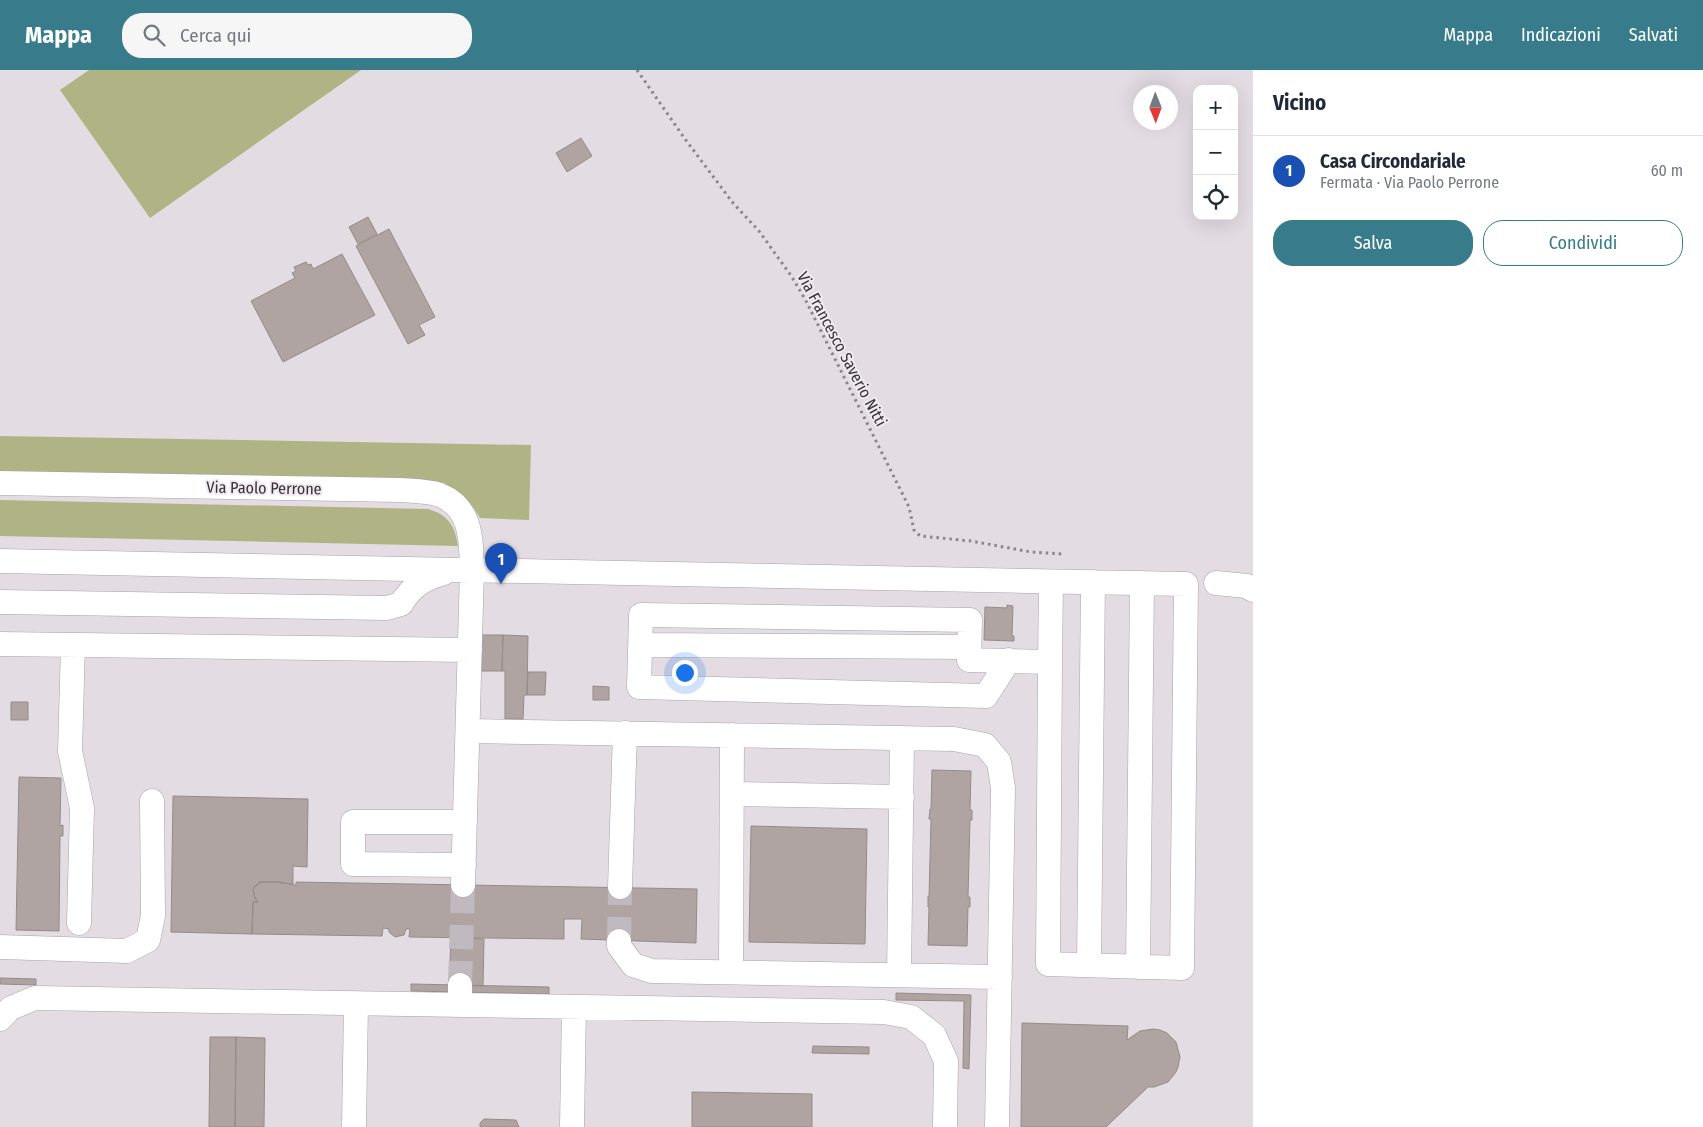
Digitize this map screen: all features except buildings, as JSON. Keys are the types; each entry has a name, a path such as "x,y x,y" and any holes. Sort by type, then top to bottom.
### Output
{"street":[{"name":"Via Paolo Perrone","path":"0,483 400,490 439,495 454,504 466,518 471,541 464,570 470,650 464,875 353,864 353,822 465,822"},
{"path":"0,562 1186,584 1182,968 1048,964 1051,582"},
{"path":"0,602 387,608 401,604 413,588 423,581 436,575 464,570"},
{"path":"1088,966 1093,582"},
{"path":"1138,967 1142,583"},
{"path":"1216,583 1247,586 1253,590"},
{"path":"1009,660 986,696 639,687 641,615 970,620 969,660 1009,660 1050,662"},
{"path":"0,644 470,650"},
{"path":"73,645 70,751 82,808 79,923"},
{"path":"468,731 954,739 985,745 999,762 1003,788 997,1127"},
{"path":"620,888 625,733"},
{"path":"731,972 732,735"},
{"path":"900,975 902,738"},
{"path":"732,794 902,798"},
{"path":"0,947 127,951 148,940 152,916 152,801"},
{"path":"619,941 619,946 633,964 652,970 1000,977"},
{"path":"0,1019 11,1008 35,998 356,1004 460,995 574,1007 884,1012 911,1016 934,1036 946,1061 945,1127"},
{"path":"354,1127 356,1004"},
{"path":"572,1127 574,1007"}],"path":[{"name":"Via Francesco Saverio Nitti","path":"637,70 733,203 759,231 778,256 806,300 909,507 914,530 920,536 928,538 971,541 1009,549 1062,554"}],"green space":[{"path":"89,70 361,70 150,218 60,90"},
{"path":"0,436 531,445 529,520 480,518 462,494 434,482 0,473"},
{"path":"0,500 428,509 441,514 449,522 455,532 458,546 0,536"}],"tunnel":[{"path":"460,985 463,885"},
{"path":"619,941 620,887"}],"place":[{"name":"Casa Circondariale","path":"501,584"}]}
